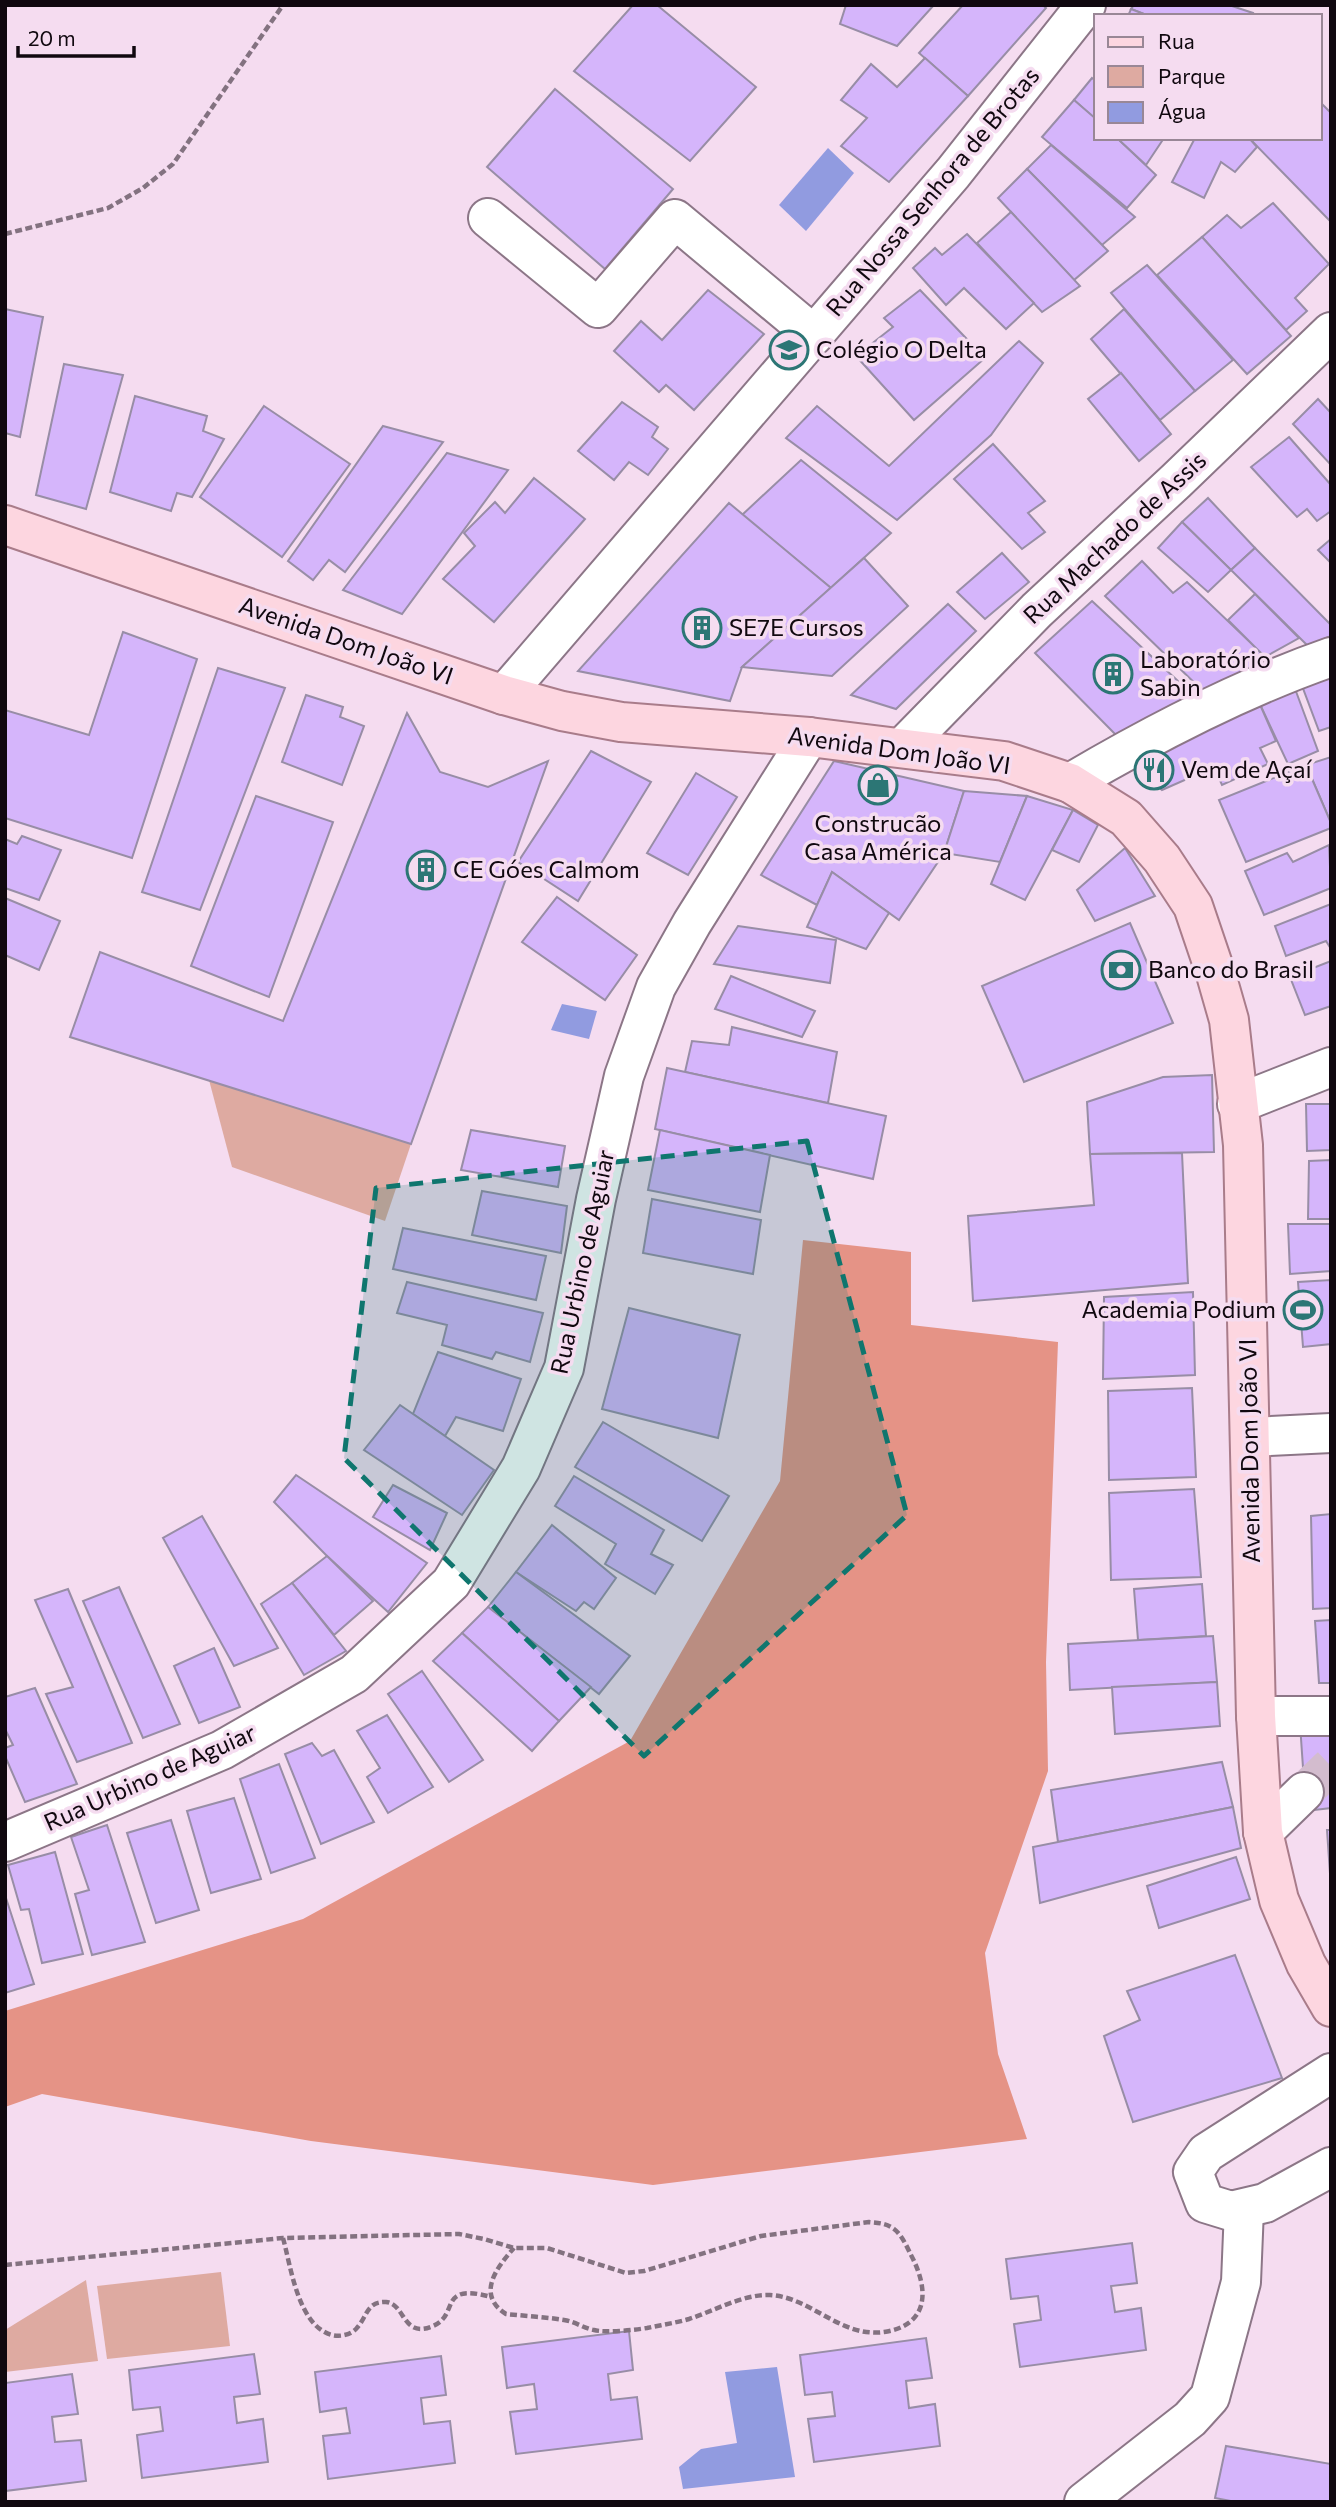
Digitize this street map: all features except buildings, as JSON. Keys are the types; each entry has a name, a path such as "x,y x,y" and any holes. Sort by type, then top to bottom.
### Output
{"main road":[{"name":"Avenida Dom João VI","path":"5,525 504,695 562,711 621,722 809,737 1003,761 1070,783 1126,818 1162,859 1193,906 1216,971 1229,1020 1243,1145 1255,1716 1263,1832 1279,1900 1306,1964 1331,2007"}],"street":[{"name":"Rua Nossa Senhora de Brotas","path":"504,695 953,173 1086,5"},
{"path":"488,218 598,307 675,219 814,335"},
{"name":"Rua Machado de Assis","path":"903,747 1037,610 1331,332"},
{"path":"1070,783 1132,747 1222,702 1331,657"},
{"name":"Rua Urbino de Aguiar","path":"5,1842 222,1750 330,1688 354,1674 451,1583 521,1468 564,1368 596,1199 621,1088 656,987 692,923 809,737"},
{"path":"1237,1104 1331,1067"},
{"path":"1250,1437 1331,1433"},
{"path":"1255,1716 1331,1716"},
{"path":"1263,1832 1304,1792"},
{"path":"1331,2073 1206,2153 1194,2172 1205,2203 1231,2211 1265,2203 1331,2167"},
{"path":"1084,2502 1190,2419 1210,2397 1241,2282 1244,2209"}],"path":[{"path":"7,234 108,208 143,188 173,164 283,5"},
{"path":"5,2265 283,2238 459,2234 484,2238 514,2248 547,2248 626,2273 645,2271 761,2236 869,2222 883,2223 895,2229 920,2272 924,2289 919,2312 905,2326 885,2332 861,2332 839,2325 786,2297 767,2295 685,2320 643,2329 594,2330 580,2323 506,2314 496,2308 491,2297 491,2283 497,2270 514,2248"},
{"path":"283,2238 305,2313 315,2325 328,2334 340,2336 353,2332 361,2324 367,2308 377,2303 388,2302 397,2307 409,2325 418,2329 432,2327 442,2321 450,2301 461,2294 474,2292 491,2297"}],"highlighted area":[{"path":"807,1141 907,1515 644,1756 344,1458 376,1188"}],"green space":[{"path":"209,1080 411,1144 385,1221 232,1167"},
{"path":"221,2272 230,2346 107,2359 97,2286"},
{"path":"86,2280 98,2361 5,2372 5,2330"}],"shaded area":[{"path":"803,1240 911,1252 911,1325 1058,1342 1046,1662 1048,1771 985,1953 998,2054 1027,2139 653,2185 311,2141 42,2094 5,2107 5,2011 303,1919 630,1741 780,1481"}],"water":[{"path":"828,148 854,173 806,231 779,205"},
{"path":"562,1004 597,1011 589,1039 551,1030"},
{"path":"777,2367 795,2477 683,2489 679,2467 701,2449 737,2443 725,2372"}],"tunnel":[{"path":"1304,1792 1331,1766"}],"place":[{"name":"Colégio O Delta","path":"789,350"},
{"name":"SE7E Cursos","path":"702,628"},
{"name":"Laboratório Sabin","path":"1113,674"},
{"name":"Vem de Açaí","path":"1154,770"},
{"name":"Construcão Casa América","path":"878,785"},
{"name":"CE Góes Calmom","path":"426,870"},
{"name":"Banco do Brasil","path":"1121,970"},
{"name":"Academia Podium","path":"1303,1310"}]}
